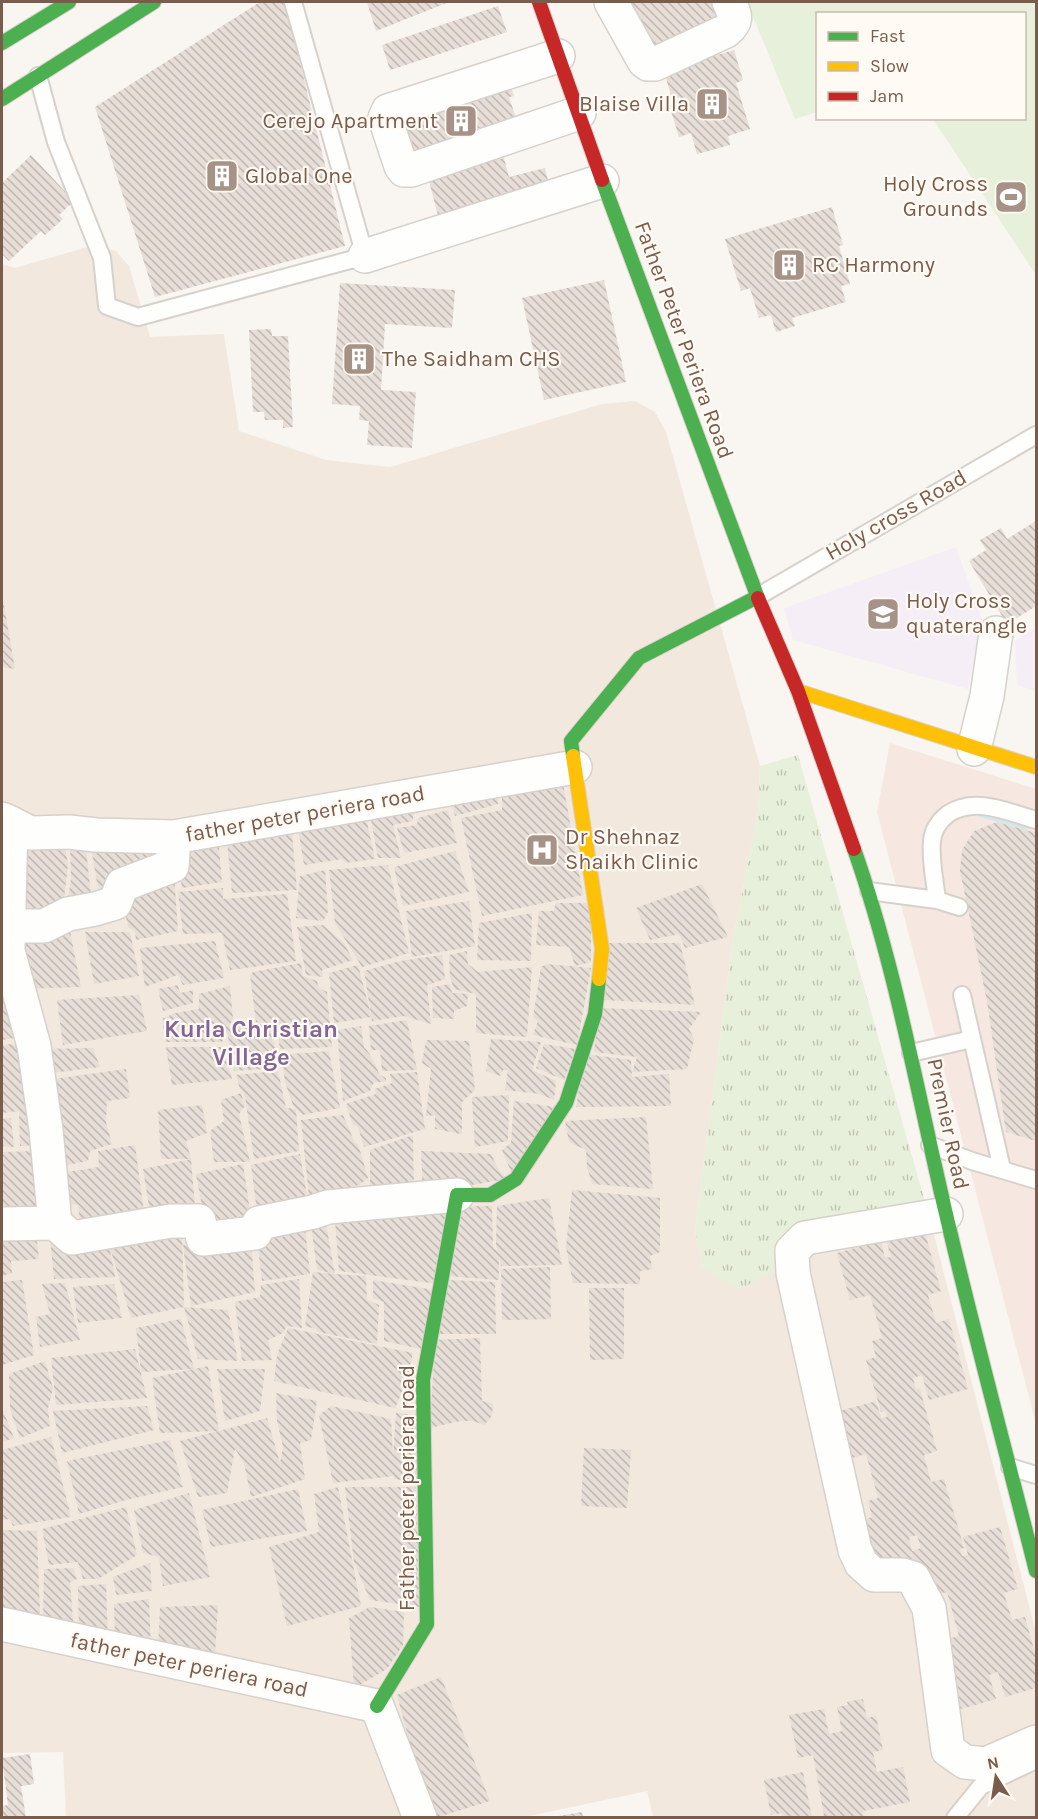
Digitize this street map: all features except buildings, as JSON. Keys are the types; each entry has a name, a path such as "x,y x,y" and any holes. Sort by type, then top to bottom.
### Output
{"street":[{"path":"2,43 69,2"},
{"path":"2,99 154,2"},
{"path":"611,2 644,61 648,64 655,64 726,31 733,25 735,15 729,2"},
{"name":"Father Peter Periera Road","path":"543,3 558,56 602,181 757,597 798,691"},
{"path":"558,56 388,111 385,118 400,166 405,170 411,170 579,113"},
{"path":"365,256 602,181"},
{"path":"2,1224 55,1223 72,1238 171,1221 199,1221 203,1239 255,1233 260,1223 328,1207 457,1195 490,1195 516,1179 566,1103 595,1014 602,948 571,741 639,658 757,597"},
{"path":"974,749 987,696 996,633"},
{"path":"798,691 1036,768"},
{"name":"Premier Road","path":"798,691 869,891 911,1053 946,1214 1036,1571"},
{"name":"father peter periera road","path":"6,943 68,914 116,903 123,885 172,866 174,837 575,767"},
{"path":"55,1223 46,1130 34,1046 6,943 6,821 30,833 69,832 174,837"},
{"name":"Father peter periera road","path":"377,1706 427,1624 423,1380 457,1195"},
{"path":"946,1214 805,1238 792,1251 793,1273 858,1557 868,1571 874,1575 903,1575 913,1578 929,1608 948,1750 965,1762 986,1764 1036,1742"},
{"name":"father peter periera road","path":"2,1624 377,1706"},
{"path":"377,1706 420,1818"}],"lane":[{"path":"38,76 56,142 102,258 107,306 138,317 365,256 293,2"},
{"name":"Holy cross Road","path":"757,597 1036,435"},
{"path":"937,900 932,838 938,821 954,811 975,805 991,807 1036,820"},
{"path":"869,891 937,900 958,907"},
{"path":"962,995 1002,1169"},
{"path":"911,1053 972,1038"},
{"path":"930,1145 972,1161 1036,1180"},
{"path":"1010,1467 1036,1475"},
{"path":"1017,1494 1036,1500"},
{"path":"955,1818 981,1786 1036,1760"}],"shaded area":[{"name":"Kurla Christian Village","path":"94,245 116,251 129,266 150,337 224,334 239,431 326,460 390,467 602,404 635,401 655,412 666,432 760,766 758,812 733,939 695,1230 702,1267 931,1223 1036,1633 1036,1817 653,1817 647,1791 520,1818 66,1817 63,1752 2,1753 2,264 15,268"},
{"name":"Holy Cross quaterangle","path":"956,547 982,620 968,689 793,640 784,608"},
{"path":"1036,628 1036,691 1017,685 1015,641"},
{"path":"890,743 1036,789 1036,1424 877,812"}],"green space":[{"name":"Holy Cross Grounds","path":"747,2 1036,2 1036,275 934,120 1026,120 1026,12 816,12 816,112 795,119"},
{"path":"798,755 931,1223 830,1242 738,1290 702,1267 695,1230 733,939 758,812 760,766"}],"waterway":[{"path":"982,813 1026,825"}],"traffic: fast":[{"path":"2,43 69,2"},
{"path":"2,99 154,2"},
{"path":"602,180 758,598"},
{"path":"573,756 571,741 639,658 757,597"},
{"path":"854,849 894,985 957,1259 1036,1571"},
{"path":"377,1706 427,1624 423,1380 457,1195 490,1195 516,1179 566,1103 595,1014 599,979"}],"traffic: slow":[{"path":"798,691 1036,767"},
{"path":"573,756 602,949 599,979"}],"traffic: jam":[{"path":"539,2 602,180"},
{"path":"758,598 798,691 854,849"}],"place":[{"name":"Blaise Villa","path":"712,104"},
{"name":"Cerejo Apartment","path":"461,121"},
{"name":"Global One","path":"222,176"},
{"name":"Holy Cross Grounds","path":"1011,197"},
{"name":"RC Harmony","path":"789,265"},
{"name":"The Saidham CHS","path":"359,359"},
{"name":"Holy Cross quaterangle","path":"883,614"},
{"name":"Dr Shehnaz Shaikh Clinic","path":"542,850"}],"district":[{"name":"Kurla Christian Village","path":"251,1043"}]}
